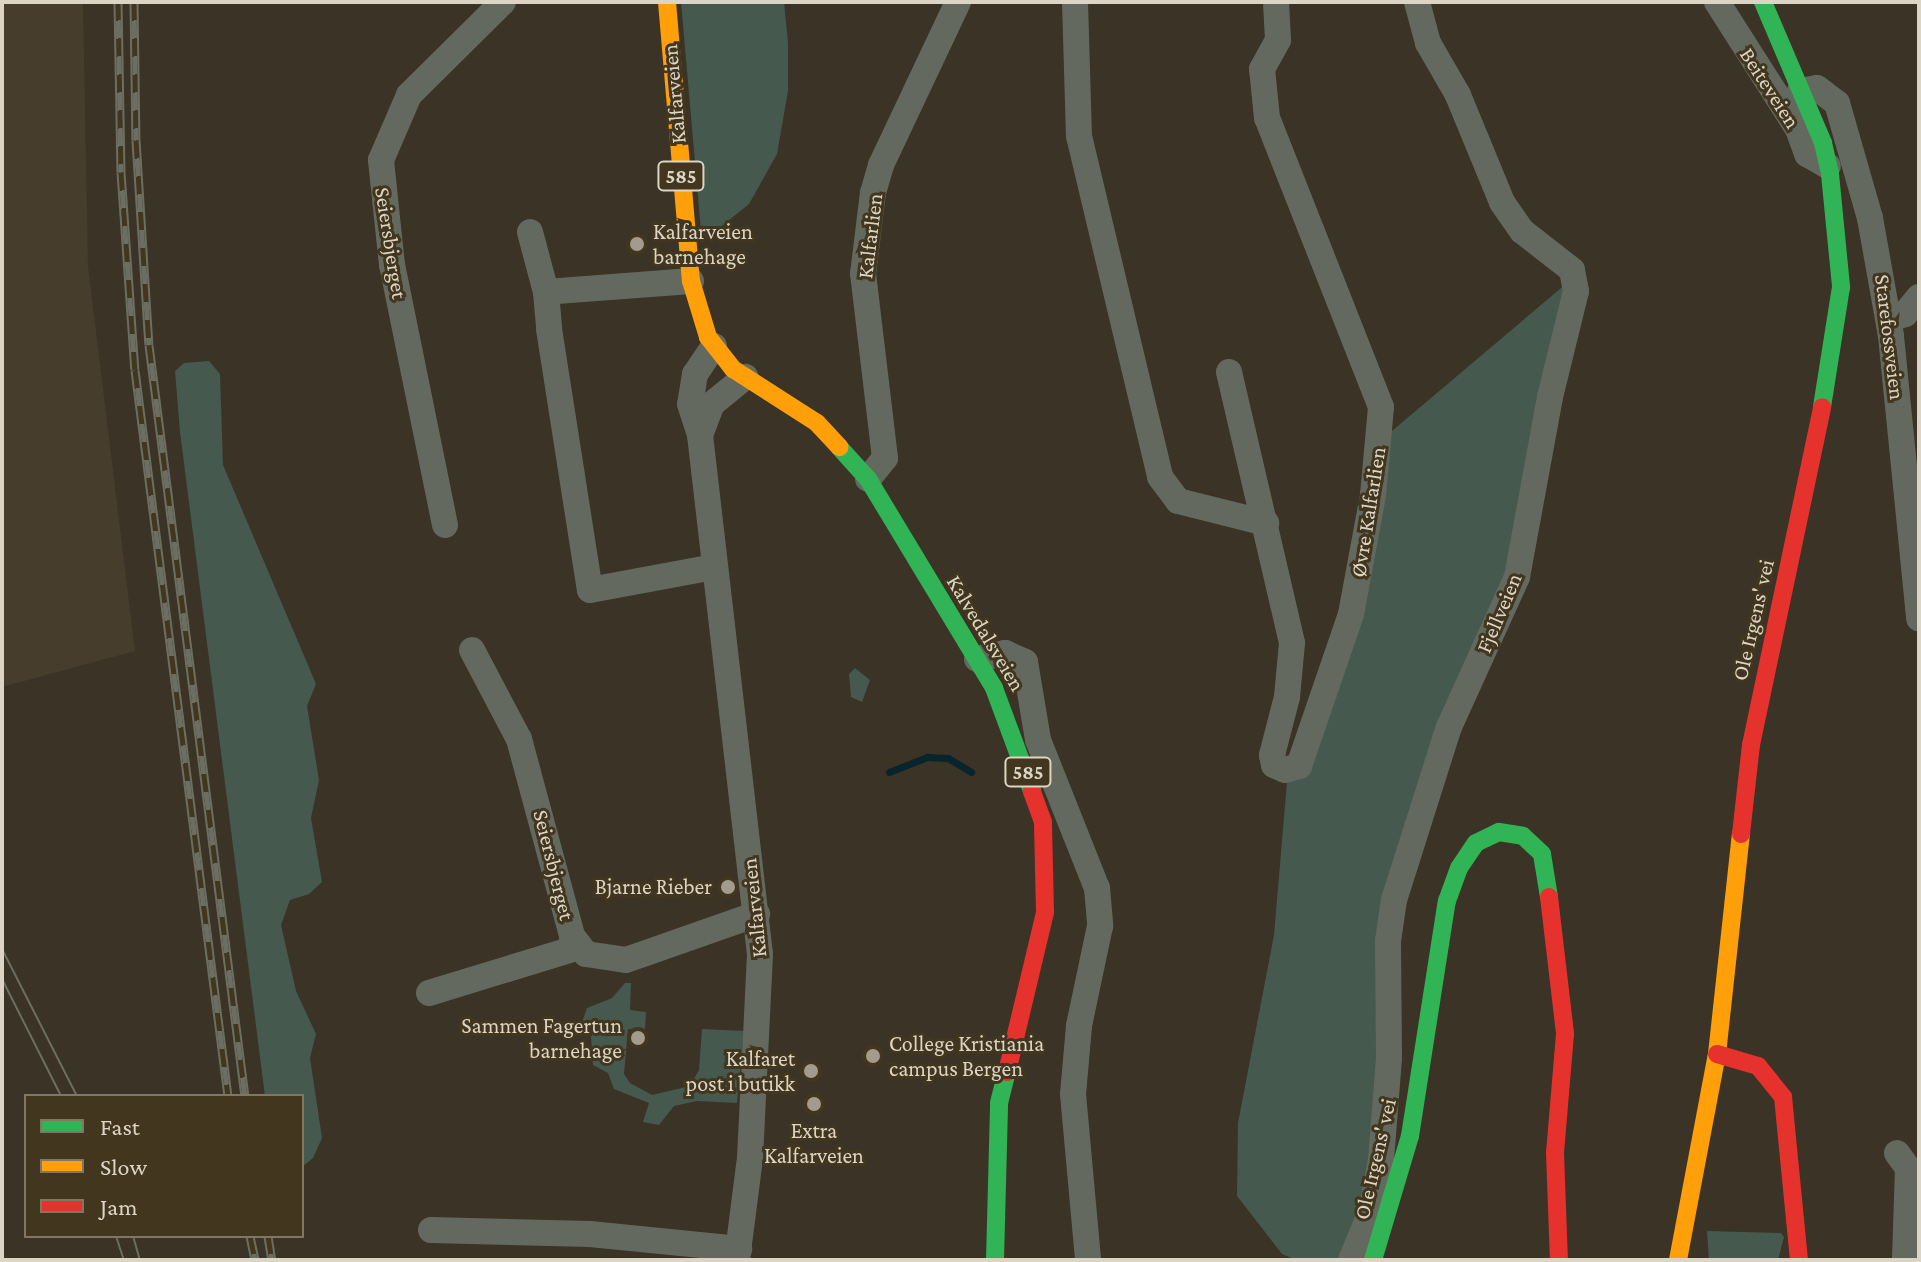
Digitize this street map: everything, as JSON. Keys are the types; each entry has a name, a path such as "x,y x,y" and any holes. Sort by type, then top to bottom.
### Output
{"street":[{"name":"Seiersbjerget","path":"445,525 392,265 381,160 409,95 503,2"},
{"name":"Kalfarveien","path":"431,1230 590,1234 738,1254 759,1035 757,914 700,435 690,393 714,346 697,314 691,281 667,2"},
{"name":"Kalfarlien","path":"868,479 885,458 863,274 873,193 881,165 958,2"},
{"path":"1075,2 1079,136 1160,477 1178,501 1266,523"},
{"name":"Øvre Kalfarlien","path":"1229,372 1292,643 1287,697 1272,755 1274,765 1285,770 1299,766 1351,614 1373,495 1381,407 1267,118 1262,69 1278,40 1276,2"},
{"name":"Fjellveien","path":"1351,1260 1371,1212 1384,1134 1388,941 1394,900 1449,727 1517,577 1550,397 1576,291 1572,270 1522,231 1502,202 1458,95 1428,43 1417,2"},
{"name":"Beiteveien","path":"1717,2 1798,129 1807,154 1828,166"},
{"name":"Ole Irgens' vei","path":"1678,1260 1717,1054 1751,745 1838,332 1837,226 1828,166 1763,2"},
{"name":"Starefossveien","path":"1800,91 1821,90 1840,110 1870,218 1889,319 1919,619"},
{"path":"530,232 546,292 565,461 590,590 714,567"},
{"path":"546,292 691,281"},
{"path":"1889,319 1905,314 1919,297"},
{"name":"Kalvedalsveien","path":"714,346 745,377 817,423 868,479 977,659 1022,754 1043,822 1045,912 999,1103 995,1260"},
{"path":"700,435 712,404 745,377"},
{"name":"Seiersbjerget","path":"472,650 519,739 579,947 600,959 626,960 757,914"},
{"path":"977,659 1005,653 1025,662 1038,740 1088,858 1099,898 1100,926 1079,1026 1073,1094 1088,1260"},
{"name":"Ole Irgens' vei","path":"1373,1260 1410,1136 1447,901 1459,868 1476,843 1499,832 1523,836 1542,854 1547,876 1565,1034 1555,1153 1559,1260"},
{"name":"Seiersbjerget","path":"429,993 579,947"},
{"path":"1717,1054 1758,1066 1783,1097 1799,1260"},
{"path":"1897,1153 1908,1168 1905,1260"}],"shaded area":[{"path":"2,2 83,2 88,266 135,651 2,687"}],"green space":[{"path":"681,2 784,2 788,43 788,91 777,154 749,204 702,242"},
{"path":"1567,283 1533,512 1405,828 1380,1168 1345,1260 1296,1260 1282,1254 1237,1196 1238,1123 1274,935 1287,782 1304,764 1386,436"},
{"path":"209,361 220,374 223,465 316,684 307,706 319,780 311,818 322,882 309,894 290,900 281,925 296,991 316,1034 310,1058 322,1138 313,1158 304,1165 304,1094 265,1094 180,432 175,371 184,363"},
{"path":"855,668 870,680 862,702 851,697 849,674"},
{"path":"625,983 631,983 630,1010 646,1012 645,1029 628,1029 624,1074 630,1083 652,1095 690,1086 699,1070 702,1029 744,1031 737,1103 697,1101 674,1106 659,1125 643,1122 649,1103 614,1089 608,1073 593,1065 591,1037 581,1025 587,1008 612,998"},
{"path":"1707,1231 1781,1233 1784,1237 1778,1260 1709,1260"}],"waterway":[{"path":"889,772 927,757 948,758 971,772"}],"tram line":[{"path":"2,949 76,1094"},
{"path":"2,979 60,1094"},
{"path":"117,1238 124,1260"},
{"path":"134,1238 140,1260"}],"railway":[{"path":"118,2 121,172 135,370 228,1094"},
{"path":"134,2 136,140 149,345 245,1094"},
{"path":"250,1238 255,1260"},
{"path":"268,1238 272,1260"}],"traffic: fast":[{"path":"1763,2 1823,143 1830,174 1841,287 1822,407"},
{"path":"839,447 868,479 994,688 1032,791"},
{"path":"1373,1260 1410,1136 1447,901 1459,868 1476,843 1499,832 1523,836 1542,854 1549,897"},
{"path":"995,1260 999,1103 1007,1072"}],"traffic: slow":[{"path":"667,2 691,281 708,337 733,369 817,423 839,447"},
{"path":"1678,1260 1717,1054 1741,834"}],"traffic: jam":[{"path":"1741,834 1751,745 1822,407"},
{"path":"1007,1072 1045,912 1043,822 1032,791"},
{"path":"1549,897 1565,1034 1555,1153 1559,1260"},
{"path":"1717,1054 1758,1066 1783,1097 1799,1260"}],"place":[{"name":"Kalfarveien barnehage","path":"637,244"},
{"name":"Bjarne Rieber","path":"728,887"},
{"name":"Sammen Fagertun barnehage","path":"638,1038"},
{"name":"College Kristiania campus Bergen","path":"873,1056"},
{"name":"Kalfaret post i butikk","path":"811,1071"},
{"name":"Extra Kalfarveien","path":"814,1104"}]}
